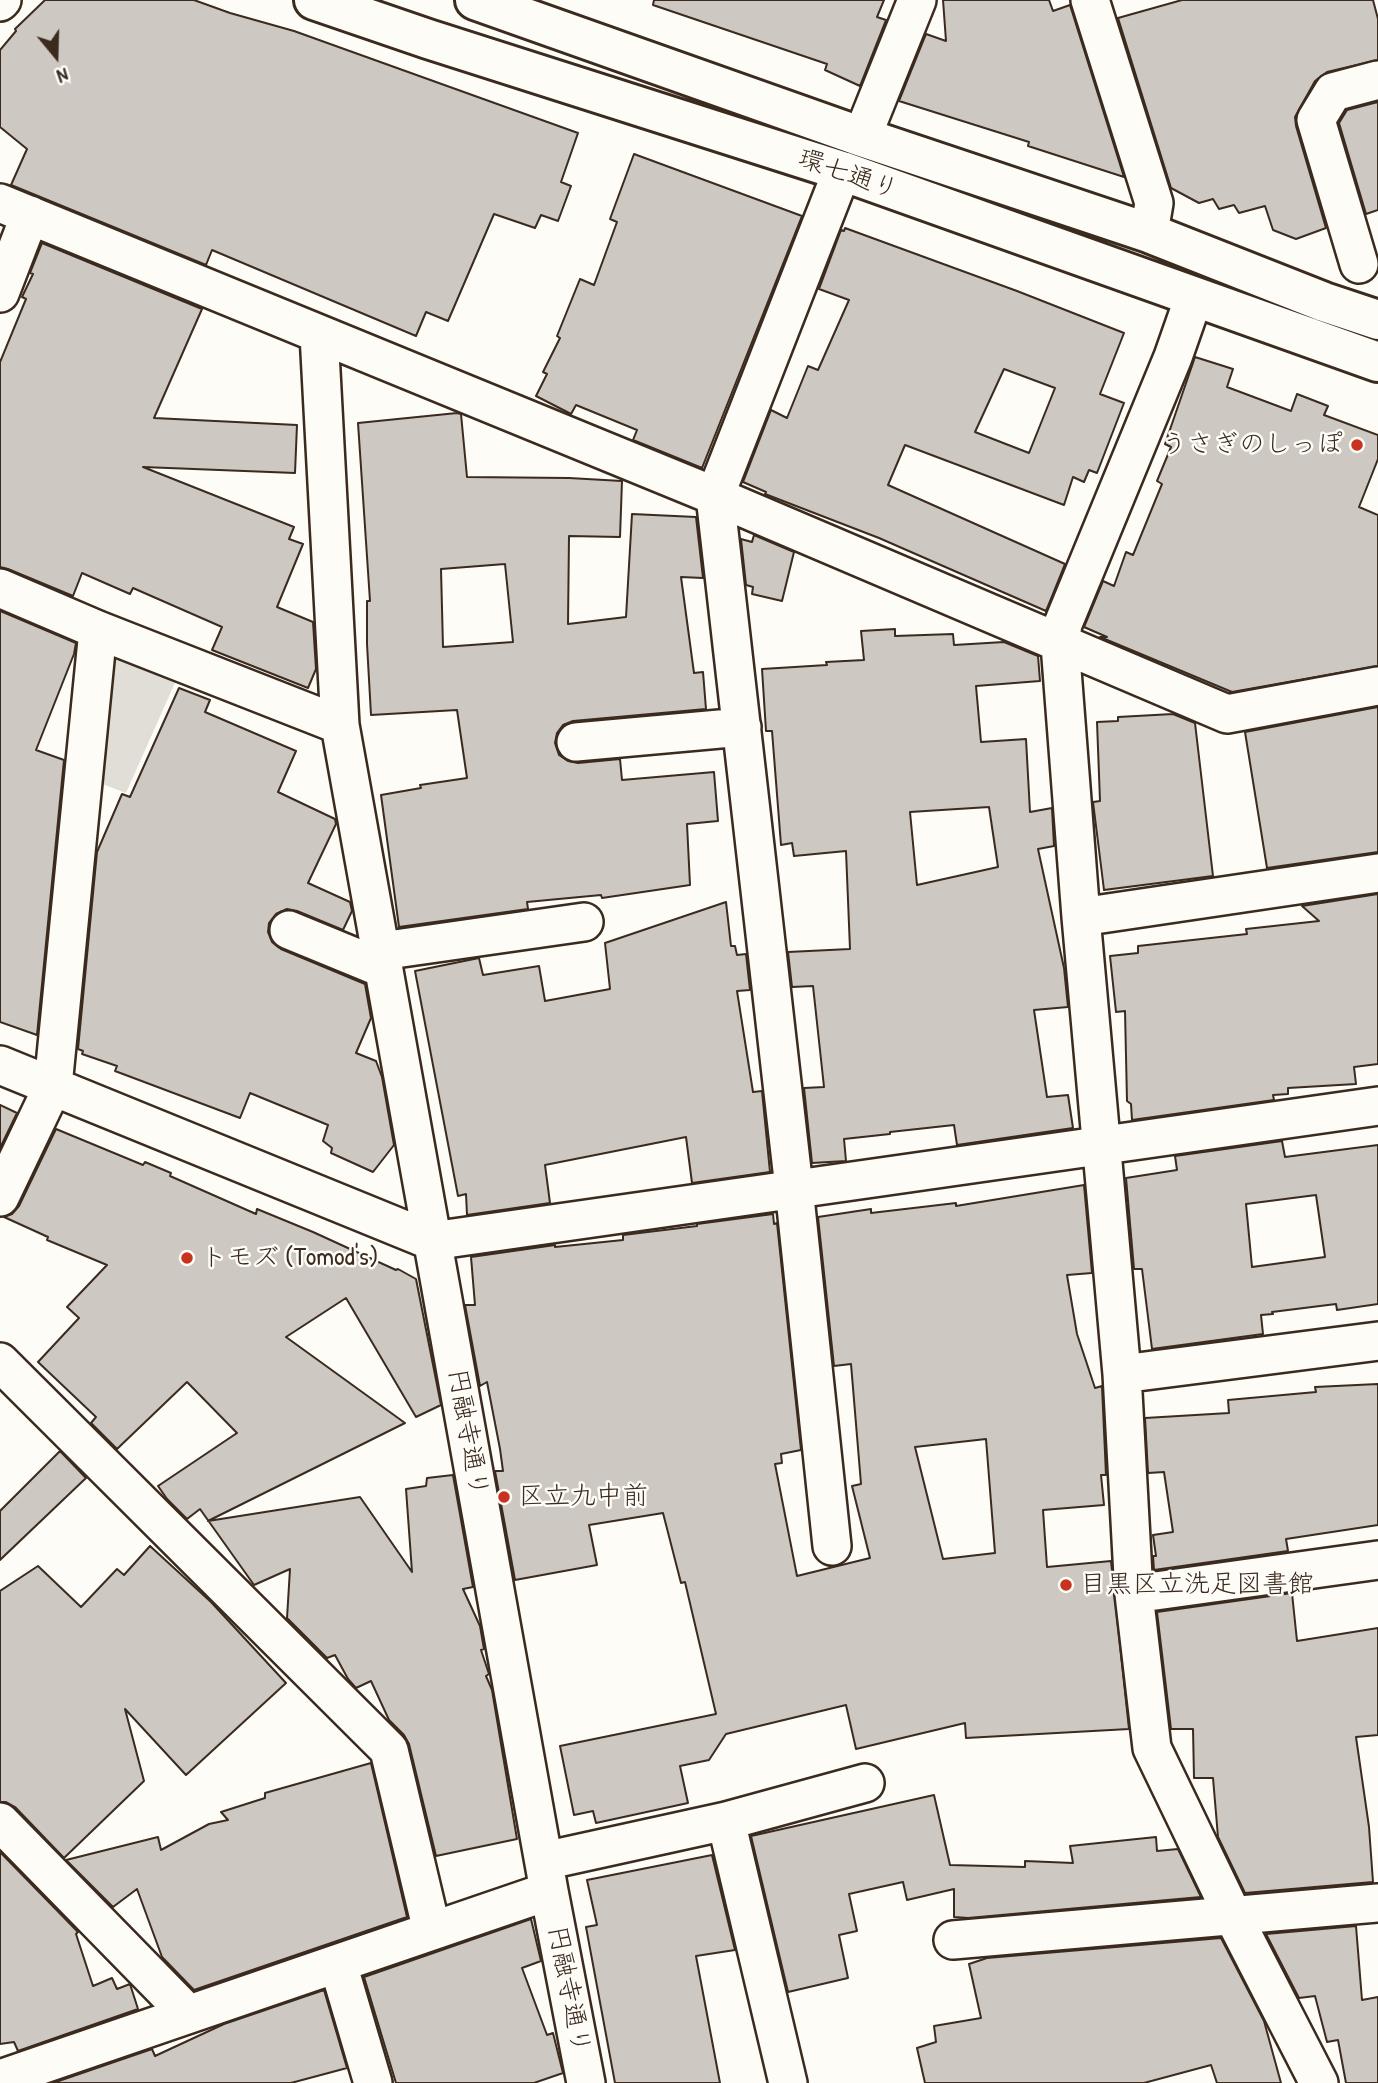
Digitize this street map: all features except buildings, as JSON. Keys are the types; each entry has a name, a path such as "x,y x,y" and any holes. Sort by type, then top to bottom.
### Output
{"main road":[{"name":"環七通り","path":"314,0 842,171 1378,362"},
{"name":"環七通り","path":"475,0 862,137 1149,233 1324,302 1378,320"}],"street":[{"path":"862,137 917,0"},
{"path":"1090,0 1154,203 1149,233"},
{"path":"1324,302 1345,275 1368,261 1316,120 1333,92 1378,80"},
{"path":"832,1546 715,496 842,171"},
{"path":"0,293 15,209 715,496 1227,714 1378,686"},
{"path":"1194,297 1173,357 1063,624 1060,644 1081,917 1122,1374 1134,1594 1152,1748 1233,1916 1319,2083"},
{"name":"円融寺通り","path":"319,334 340,725 546,1876 586,2083"},
{"path":"0,587 340,725"},
{"path":"0,1197 53,1086 98,629"},
{"path":"576,742 742,727"},
{"path":"1081,917 1378,873"},
{"path":"289,930 382,960 584,922"},
{"path":"0,1065 432,1241 1378,1106"},
{"path":"1122,1374 1378,1341"},
{"path":"0,1362 389,1750 432,1931"},
{"path":"1134,1594 1378,1560"},
{"path":"0,2079 66,2071 188,2014 432,1931 546,1876 726,1821 865,1783"},
{"path":"726,1821 788,2083"},
{"path":"0,1822 188,2014"},
{"path":"953,1940 1378,1903"},
{"path":"338,1964 373,2083"}],"shaded area":[{"path":"123,652 178,676 126,793 97,782 107,657"}],"place":[{"name":"うさぎのしっぽ","path":"1357,445"},
{"name":"トモズ (Tomod's)","path":"187,1258"},
{"name":"区立九中前","path":"504,1497"},
{"name":"目黒区立洗足図書館","path":"1066,1585"}]}
